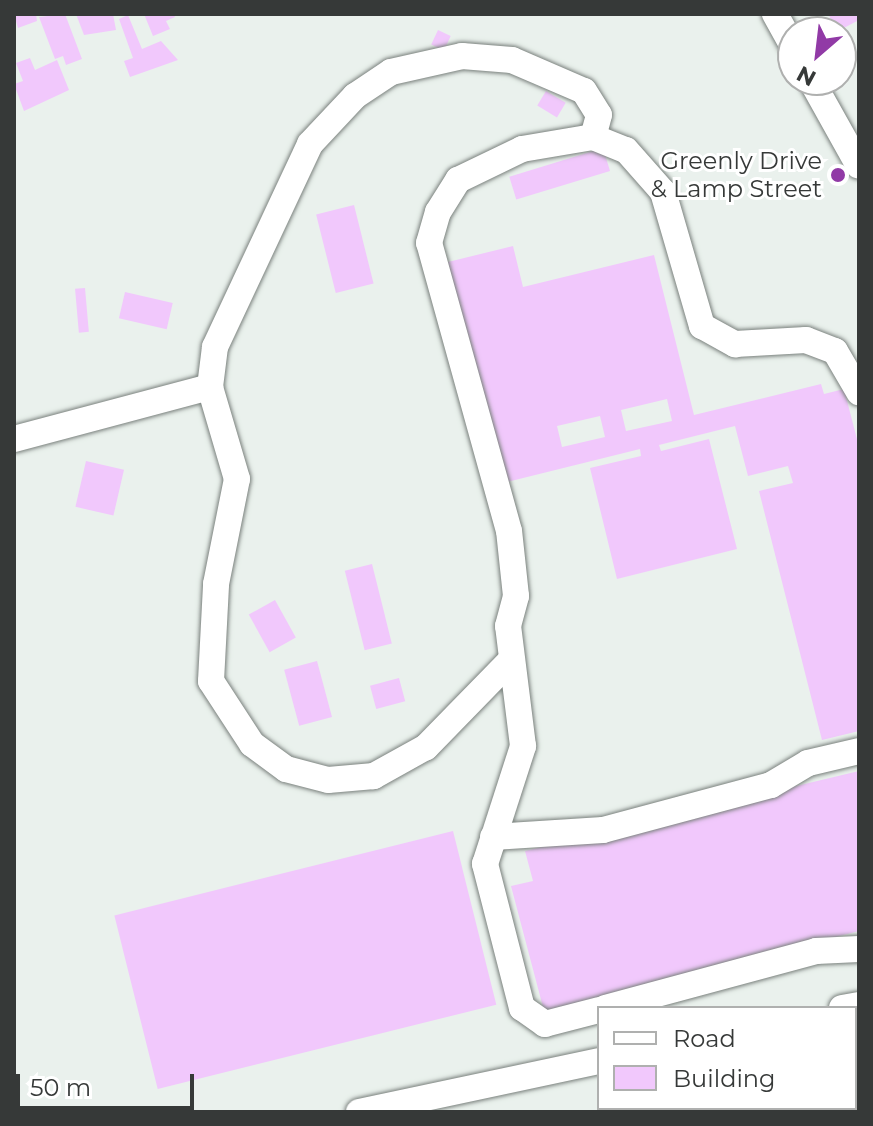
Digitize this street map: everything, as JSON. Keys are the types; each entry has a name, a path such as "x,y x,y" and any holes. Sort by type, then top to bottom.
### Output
{"street":[{"path":"511,660 426,747 374,776 328,780 286,769 252,744 211,681 216,584 237,479 210,387 215,347 310,144 355,96 391,72 462,56 512,60 584,91 599,115 593,137"},
{"path":"820,96 859,166"},
{"path":"597,1011 545,1024 522,1008 485,864 523,746 511,660 509,531 429,243 458,180 483,162 593,137 626,150 663,192 702,326 735,344 806,340 835,351 859,392"},
{"path":"14,439 210,387"},
{"path":"493,837 603,830 771,785 808,763 859,751"},
{"path":"612,1006 816,951 859,949"},
{"path":"359,1112 446,1104 597,1062"}],"building":[{"path":"14,14 36,14 37,21 18,28"},
{"path":"65,14 82,59 66,65 63,56 55,59 39,17"},
{"path":"76,14 113,14 116,30 84,35"},
{"path":"144,14 174,14 175,17 166,21 170,29 153,36"},
{"path":"859,14 859,20 857,16 829,16"},
{"path":"128,15 142,49 161,41 178,60 130,77 124,61 133,58 119,19"},
{"path":"438,30 451,36 444,50 431,45"},
{"path":"30,58 35,70 57,60 69,90 24,111 14,84 23,81 16,63"},
{"path":"546,91 566,103 557,117 537,106"},
{"path":"603,148 610,171 516,200 509,177"},
{"path":"354,205 374,284 336,293 316,214"},
{"path":"513,246 523,287 654,255 694,415 821,384 824,394 844,389 859,447 859,731 822,740 759,491 793,483 788,466 748,476 735,426 659,445 661,451 709,439 737,549 617,579 590,468 641,456 640,449 503,483 448,262","holes":["667,399 672,421 626,431 621,410","600,416 605,437 562,447 557,426"]},
{"path":"85,288 89,332 79,333 75,289"},
{"path":"125,292 173,303 167,329 119,318"},
{"path":"86,461 124,470 113,516 75,507"},
{"path":"372,564 392,644 365,650 345,571"},
{"path":"275,600 296,638 270,652 249,615"},
{"path":"317,661 332,717 299,726 284,670"},
{"path":"399,678 405,701 376,709 370,686"},
{"path":"859,771 859,931 544,1011 511,886 533,881 525,851"},
{"path":"453,831 496,1005 158,1089 114,915"},
{"path":"774,1110 776,1112 726,1112"}],"place":[{"name":"Greenly Drive & Lamp Street","path":"838,175"}]}
